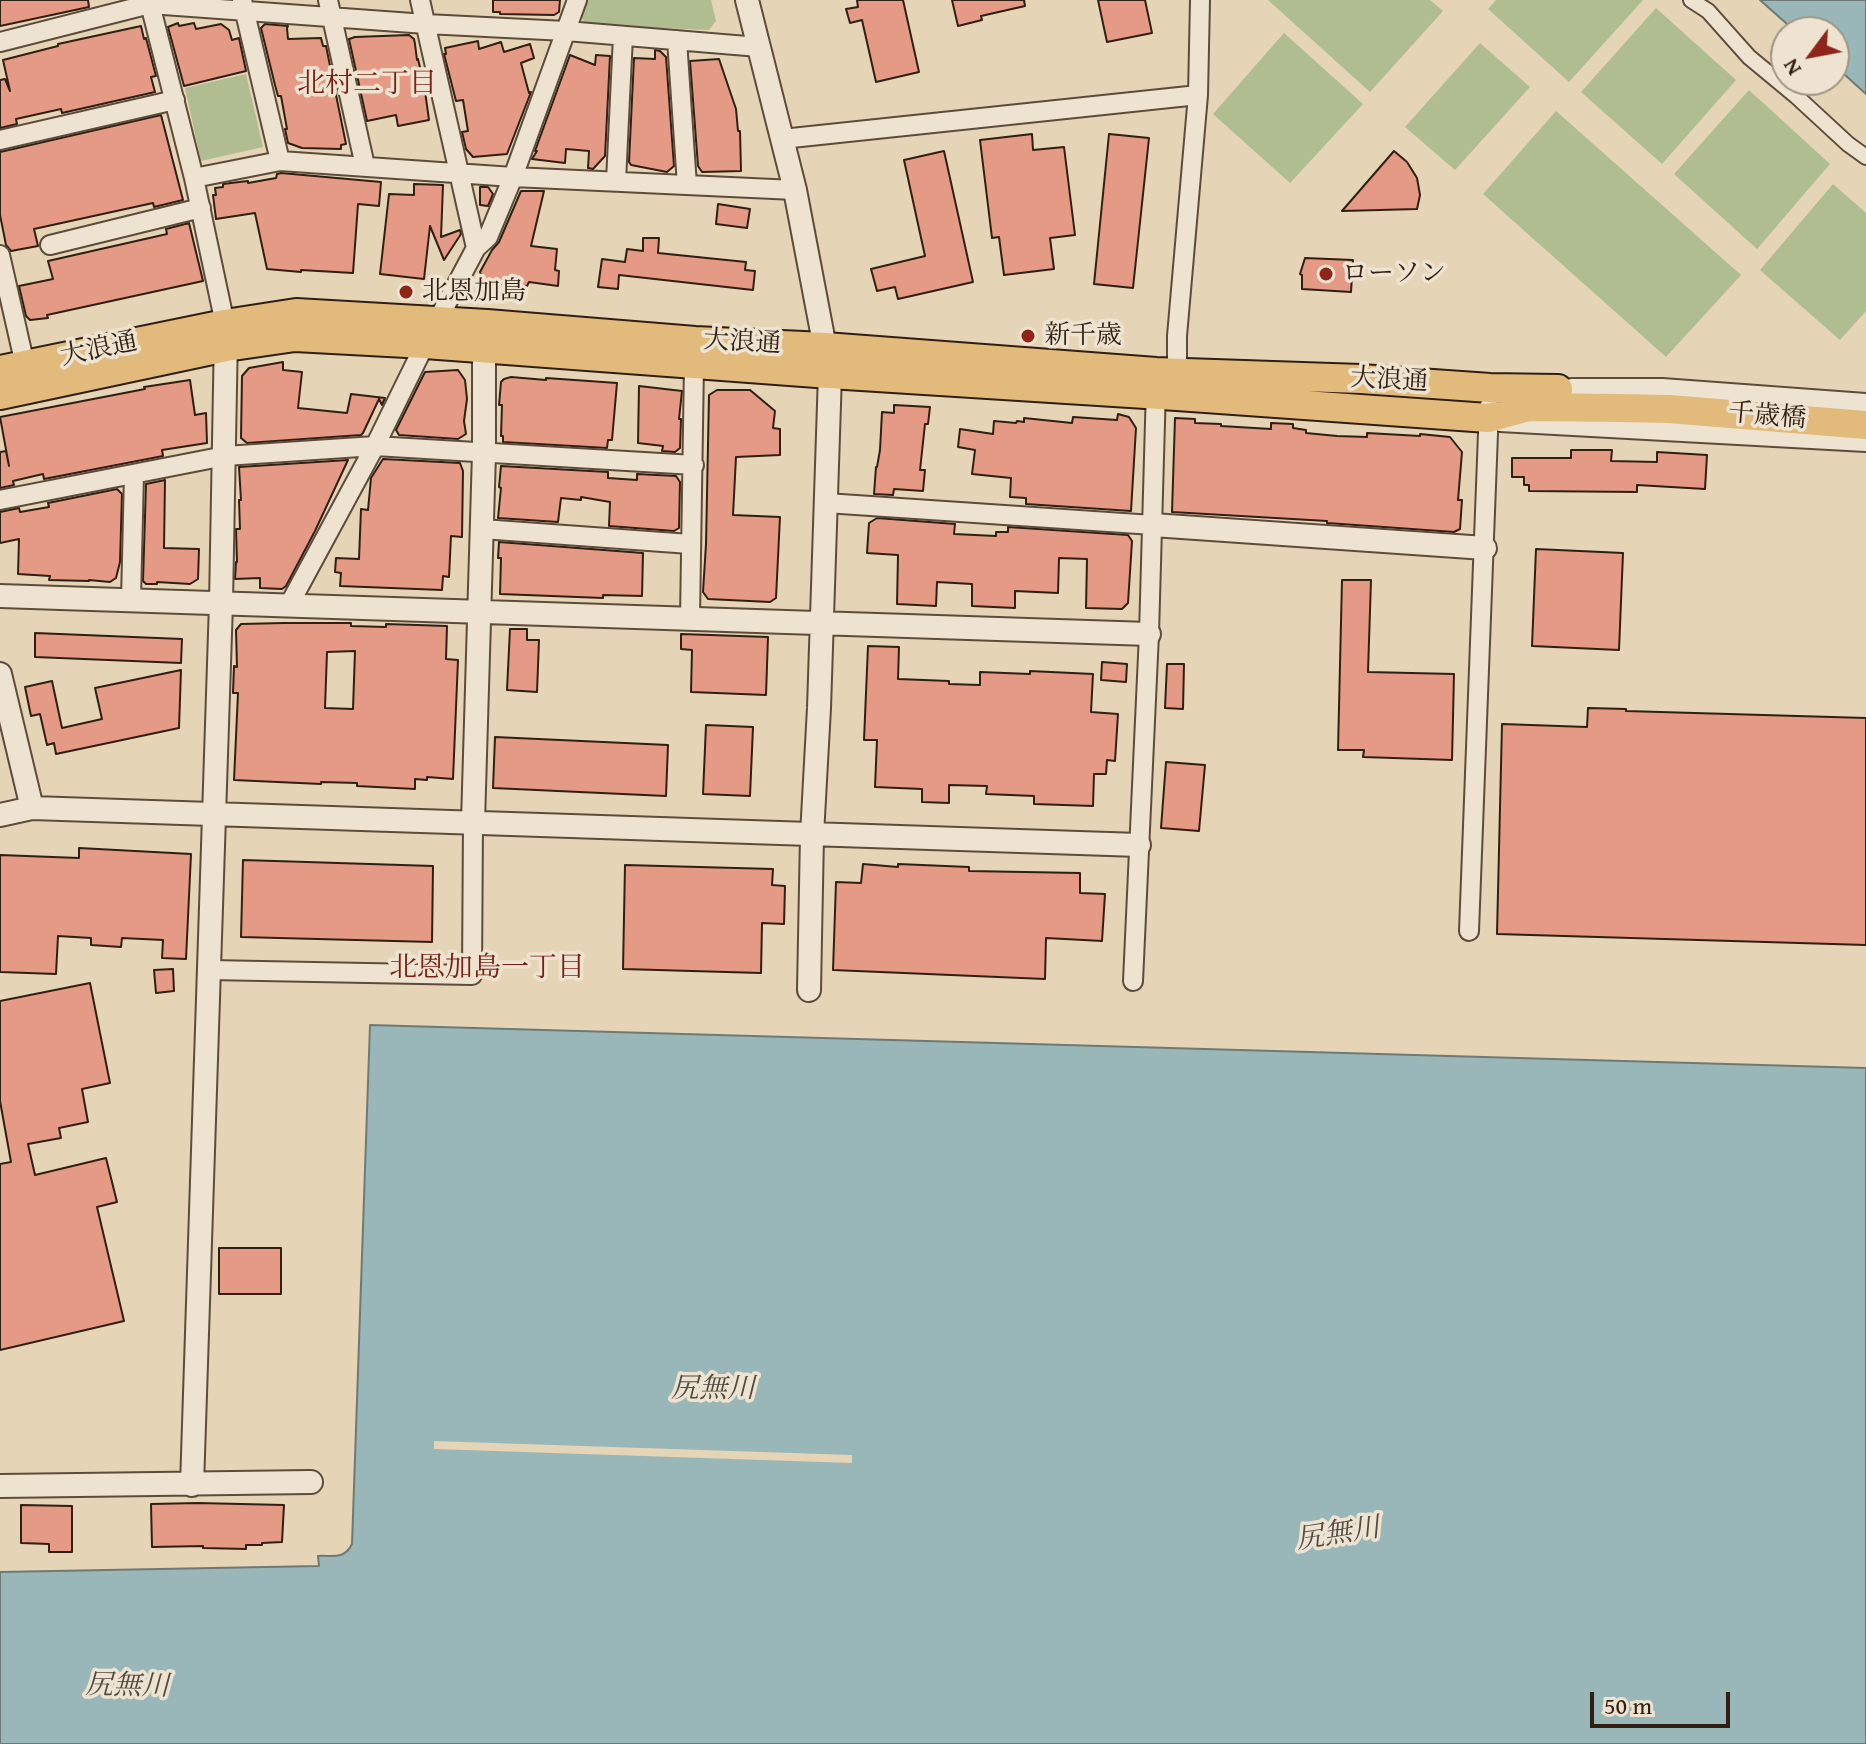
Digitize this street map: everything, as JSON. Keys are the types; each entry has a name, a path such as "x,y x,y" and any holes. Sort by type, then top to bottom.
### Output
{"main road":[{"name":"大浪通","path":"12,368 226,336 431,333 695,341 827,361 1166,384 1488,418 1529,407 1619,408"},
{"name":"大浪通","path":"0,395 226,336"},
{"name":"大浪通","path":"486,337 694,364 827,361"},
{"name":"大浪通","path":"1166,384 1361,379 1572,390 1619,408"},
{"name":"千歳橋","path":"1619,408 1669,409 1866,425"}],"street":[{"path":"420,0 476,248"},
{"path":"289,605 375,446 476,248 488,237 577,0"},
{"path":"747,0 795,190 827,361 826,503 812,835 809,990"},
{"path":"1133,981 1153,525 1166,384 1177,336 1198,95 1200,0"},
{"path":"1691,0 1708,11 1749,57 1866,157"},
{"path":"0,42 150,2 330,8 426,24 566,31 759,47"},
{"path":"150,2 201,208 226,336 221,603 192,1485"},
{"path":"243,6 280,161"},
{"path":"330,8 365,166"},
{"path":"616,181 623,36"},
{"path":"677,40 687,185"},
{"path":"782,139 1198,95"},
{"path":"0,140 175,100"},
{"path":"194,178 280,161 513,177 795,190"},
{"path":"50,245 201,208"},
{"path":"0,255 12,368"},
{"path":"209,970 472,975 486,337"},
{"path":"690,618 694,364"},
{"path":"1469,931 1490,388"},
{"path":"1572,390 1662,390 1866,405"},
{"path":"1488,418 1866,440"},
{"path":"0,500 225,456 375,446 694,465"},
{"path":"131,600 134,474"},
{"path":"826,503 1485,548"},
{"path":"482,529 690,544"},
{"path":"0,596 1149,634"},
{"path":"0,674 32,808"},
{"path":"0,815 32,808 1139,845"},
{"path":"0,1486 311,1482"}],"green space":[{"path":"583,0 711,0 716,21 709,30 586,25 579,13"},
{"path":"1268,0 1430,0 1443,11 1370,92"},
{"path":"1496,0 1643,0 1569,82 1488,9"},
{"path":"1656,8 1736,80 1662,164 1581,92"},
{"path":"1284,33 1363,104 1290,183 1213,114"},
{"path":"1480,43 1530,87 1455,170 1405,127"},
{"path":"246,74 263,147 201,161 185,88"},
{"path":"1749,90 1830,164 1757,249 1674,174"},
{"path":"1556,111 1741,275 1666,357 1483,194"},
{"path":"1833,184 1866,213 1866,311 1840,340 1760,270"}],"water":[{"path":"1760,0 1866,0 1866,94 1850,80 1850,16 1778,16"},
{"name":"尻無川","path":"370,1025 1866,1068 1866,1744 0,1744 0,1572 319,1566 318,1556 342,1555 352,1544"}],"pier":[{"path":"434,1441 852,1455 852,1463 434,1449"}],"building":[{"path":"0,0 88,0 89,7 0,26"},
{"path":"493,0 560,0 559,12 554,15 500,14 493,12"},
{"path":"857,0 903,0 919,72 876,82 862,20 850,23 846,9 858,7"},
{"path":"952,0 1024,0 1025,6 981,16 982,20 958,26"},
{"path":"1098,0 1145,0 1152,33 1107,42"},
{"path":"178,23 179,26 194,23 196,29 221,24 229,30 232,40 239,38 246,71 184,86 168,27"},
{"path":"265,24 288,26 288,39 321,38 323,46 326,46 346,144 341,145 341,149 302,148 288,143 281,96 278,96 261,28"},
{"path":"141,26 156,76 151,77 155,92 62,113 61,109 16,119 17,124 0,128 0,80 5,79 10,91 3,60"},
{"path":"409,35 414,39 429,120 398,126 396,115 367,121 349,39"},
{"path":"478,41 479,49 501,42 504,52 530,44 534,58 521,63 531,92 507,154 473,157 466,149 462,132 468,131 463,100 456,101 444,54 445,48"},
{"path":"655,50 666,57 674,166 667,172 629,162 634,58 655,59"},
{"path":"570,55 595,65 596,55 610,56 605,156 593,169 588,168 589,151 566,149 565,163 532,159"},
{"path":"719,59 736,109 741,171 702,172 698,166 690,61"},
{"path":"161,115 183,200 154,207 153,203 34,229 38,246 11,251 6,245 0,215 0,152"},
{"path":"1032,134 1033,150 1064,147 1075,235 1050,238 1054,269 1004,275 999,237 992,238 980,140"},
{"path":"1109,134 1149,138 1133,288 1094,284"},
{"path":"944,151 973,282 898,299 895,287 877,291 871,269 925,256 904,160"},
{"path":"1394,151 1407,162 1417,178 1420,195 1417,209 1342,211"},
{"path":"281,173 381,182 379,206 358,204 353,273 267,269 255,213 216,219 215,188 223,187 223,184 276,178"},
{"path":"414,184 443,185 441,237 460,230 461,234 444,260 430,226 424,279 380,274 389,194 414,195"},
{"path":"480,187 488,187 493,194 488,206 480,205"},
{"path":"521,191 544,191 531,246 557,249 555,270 559,271 558,286 529,282 527,286 484,283 480,272 499,242"},
{"path":"718,204 750,209 747,228 716,224"},
{"path":"189,223 203,281 47,315 48,318 30,320 26,316 19,286 53,279 48,261 167,234 166,229"},
{"path":"643,238 659,238 658,253 746,262 745,270 755,271 753,290 619,275 618,289 598,287 602,259 625,262 627,249 643,251"},
{"name":"ローソン","path":"1305,258 1353,260 1351,292 1302,289 1300,274"},
{"path":"283,362 283,370 302,372 298,408 347,413 351,394 385,398 382,405 379,399 361,435 247,443 241,438 242,376 249,368"},
{"path":"458,370 465,380 466,434 458,439 399,435 396,430 425,372"},
{"path":"511,377 617,383 612,440 608,440 607,448 503,442 502,405 499,405 501,382"},
{"path":"190,380 195,415 206,413 207,443 162,450 163,456 44,479 43,474 13,481 14,485 0,488 0,452 6,451 9,466 0,417"},
{"path":"639,386 682,391 680,448 675,452 662,451 663,446 638,443"},
{"path":"717,390 750,390 775,411 773,428 780,429 780,455 736,457 733,515 780,517 776,598 770,602 708,599 703,592 709,395"},
{"path":"894,405 930,407 920,470 925,470 923,491 894,489 893,495 874,494 882,412 894,413"},
{"path":"1118,414 1129,417 1136,428 1131,511 1026,504 1026,498 1010,497 1011,478 972,474 975,450 958,447 960,429 993,434 994,421 1016,423 1024,422 1024,418 1072,423 1073,417 1117,420"},
{"path":"1175,418 1195,419 1195,423 1221,426 1271,429 1271,423 1293,424 1293,428 1306,430 1306,433 1337,436 1367,437 1367,433 1450,437 1462,452 1458,500 1462,500 1460,529 1454,532 1172,512"},
{"path":"1571,450 1612,450 1611,461 1657,462 1657,452 1707,455 1705,489 1637,485 1637,492 1529,491 1529,485 1524,485 1524,477 1512,477 1512,458 1571,458"},
{"path":"383,459 460,463 463,471 462,537 451,536 449,577 443,576 442,590 340,586 341,573 335,572 336,558 359,559 361,509 368,510 371,478"},
{"path":"348,460 286,586 282,589 260,588 260,578 235,579 236,529 240,529 239,467"},
{"path":"501,466 608,472 608,478 637,480 637,474 676,476 680,482 679,528 674,531 609,526 610,502 581,497 581,500 561,498 558,522 498,518"},
{"path":"165,480 164,548 199,549 198,579 190,584 146,584 143,581 146,484"},
{"path":"117,489 122,494 120,562 116,578 110,582 49,580 50,576 18,574 19,539 0,543 0,512 49,507 48,503"},
{"path":"877,518 955,524 954,534 996,536 996,532 1008,532 1008,527 1128,535 1132,541 1128,603 1122,609 1086,608 1087,559 1059,558 1058,593 1015,591 1015,608 972,606 972,584 937,582 936,606 897,604 898,555 867,553 869,523"},
{"path":"499,542 643,553 642,596 603,595 603,598 500,594"},
{"path":"1536,549 1623,553 1619,650 1532,646"},
{"path":"1342,580 1371,580 1368,672 1454,674 1452,760 1363,757 1364,750 1338,750"},
{"path":"241,624 447,626 446,659 458,660 453,779 415,779 415,789 357,786 357,783 234,780 238,693 233,693 234,666 237,667 236,630","holes":["355,651 353,709 325,708 327,652"]},
{"path":"510,629 527,629 527,640 539,640 537,692 507,690"},
{"path":"35,633 182,639 181,663 35,657"},
{"path":"681,634 768,637 766,695 691,692 692,650 681,649"},
{"path":"868,646 899,647 898,679 980,685 980,672 1093,674 1091,712 1118,714 1115,761 1107,760 1106,774 1094,774 1093,806 1034,804 1034,796 986,794 987,786 949,785 949,803 922,802 922,789 875,787 877,740 864,740"},
{"path":"1102,662 1127,664 1126,682 1101,680"},
{"path":"1167,664 1184,664 1183,709 1165,708"},
{"path":"181,670 179,728 56,754 54,743 47,745 40,714 31,716 25,687 52,681 62,728 102,719 95,688"},
{"path":"1588,708 1866,718 1866,945 1497,934 1502,724 1587,727"},
{"path":"706,725 753,727 750,796 703,794"},
{"path":"495,737 668,745 666,796 493,788"},
{"path":"1166,762 1205,765 1199,831 1161,828"},
{"path":"79,848 191,854 186,959 162,958 163,940 122,938 121,947 91,945 91,938 58,936 56,974 0,972 0,855 79,858"},
{"path":"243,860 433,866 432,942 241,937"},
{"path":"863,864 969,867 969,871 1080,873 1080,893 1105,894 1102,941 1046,938 1045,979 833,970 836,882 861,883"},
{"path":"625,865 773,869 772,885 785,886 784,924 762,923 761,973 623,969"},
{"path":"173,969 174,991 156,993 154,970"},
{"path":"90,983 110,1083 82,1089 88,1122 59,1128 61,1138 28,1144 35,1175 106,1158 117,1202 97,1207 124,1321 0,1350 0,1164 11,1162 0,1101 0,1001"},
{"path":"219,1248 281,1248 281,1294 219,1294"},
{"path":"151,1504 284,1505 282,1542 246,1545 246,1549 152,1547"},
{"path":"21,1505 72,1506 72,1552 49,1552 49,1544 21,1543"}],"place":[{"name":"ローソン","path":"1326,274"},
{"name":"北恩加島","path":"406,292"},
{"name":"新千歳","path":"1028,336"}],"district":[{"name":"北村二丁目","path":"367,85"},
{"name":"北恩加島一丁目","path":"487,969"}]}
